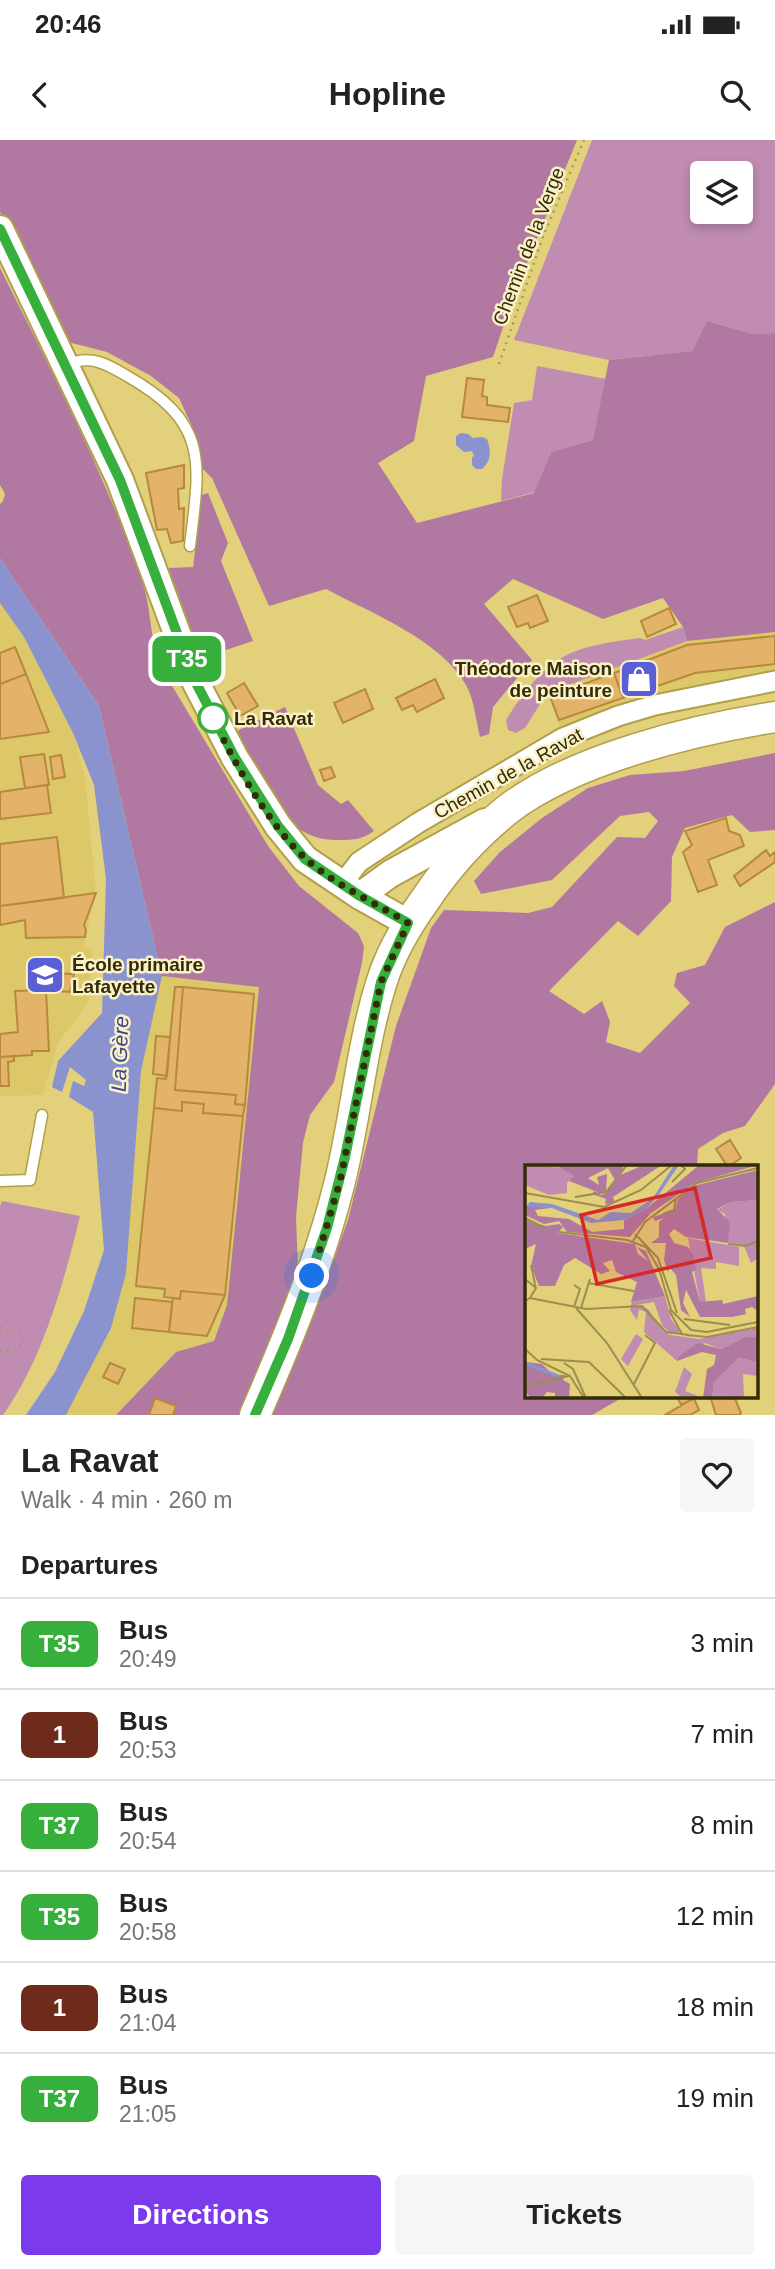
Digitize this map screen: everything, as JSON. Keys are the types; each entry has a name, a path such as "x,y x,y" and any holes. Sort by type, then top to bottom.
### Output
{"main road":[{"path":"255,1415 288,1339 327,1228 345,1157 381,982 408,923 436,882 471,844 508,810 551,783 684,734 775,717"}],"street":[{"path":"0,229 120,480 194,679 213,719 258,796 305,859 408,923"},
{"name":"Chemin de la Ravat","path":"351,890 359,862 563,738 654,705 775,681"},
{"path":"351,890 390,874 508,810"}],"lane":[{"path":"66,366 77,360 91,359 106,363 143,385 179,415 190,434 195,452 195,502 190,546"},
{"path":"0,1181 30,1180 42,1115"}],"path":[{"name":"Chemin de la Verge","path":"499,363 544,234 584,140"},
{"path":"0,1327 23,1336 18,1349 0,1351"}],"shaded area":[{"path":"0,140 577,140 514,295 493,357 426,376 414,441 378,463 417,523 534,493 551,452 593,440 609,360 692,351 707,321 753,334 775,333 775,632 687,641 683,627 663,598 603,619 513,579 484,604 532,660 493,707 489,734 480,737 469,691 455,669 440,654 404,629 326,589 269,606 212,478 202,468 196,435 179,398 151,376 107,352 68,342 0,212"},
{"path":"592,140 775,140 775,333 753,334 707,321 692,351 609,360 514,340"},
{"path":"0,268 111,500 145,590 159,664 268,846 299,886 358,933 364,946 334,1082 310,1115 303,1143 296,1217 298,1269 239,1415 116,1415 176,1352 214,1341 227,1305 259,987 162,976 99,706 0,558 0,504 5,494 0,485"},
{"path":"537,366 606,379 593,440 551,452 535,492 501,501 514,403 532,400"},
{"path":"208,493 228,543 221,561 253,641 202,658 169,568 193,567 202,495"},
{"path":"0,603 24,637 73,733 85,776 96,893 83,947 92,949 89,1001 58,1043 43,1095 0,1096"},
{"path":"683,627 687,641 547,693 525,728 516,733 508,730 506,720 539,676 556,661 582,649 640,638 645,640"},
{"path":"775,632 775,673 562,732 547,693 687,641"},
{"path":"285,707 318,785 341,804 348,800 374,831 353,840 318,838 301,830 286,818 274,802 237,731"},
{"path":"775,753 775,830 750,832 732,815 685,828 672,857 671,901 638,936 618,921 549,991 584,1014 602,1001 610,1022 606,1042 640,1053 690,1003 674,986 677,973 705,965 725,927 775,902 775,1084 745,1126 723,1133 698,1149 697,1165 525,1165 525,1398 622,1398 592,1415 269,1415 323,1289 348,1220 396,1026 431,928 444,910 528,913 552,907 617,837 645,838 658,821 649,812 620,816 552,880 481,894 474,881 500,852 542,818 588,788 630,775 684,771"},
{"path":"162,976 259,986 227,1305 214,1341 176,1352 116,1415 66,1415 111,1328 141,1071"},
{"path":"2,1201 80,1216 67,1267 41,1345 17,1393 3,1415 0,1415 0,1206"}],"water":[{"path":"461,433 473,438 487,439 490,455 482,469 476,469 472,465 472,451 464,452 456,445 456,436"},
{"name":"La Gère","path":"0,558 99,706 162,976 141,1071 126,1273 111,1328 66,1415 26,1415 55,1372 84,1311 104,1250 93,1112 69,1097 73,1081 84,1086 86,1080 70,1067 62,1092 52,1087 58,1061 102,1013 106,879 94,785 73,733 24,637 0,603"}],"building":[{"path":"467,378 484,380 482,396 487,397 487,405 510,408 508,422 462,417"},
{"path":"184,465 184,488 178,489 179,509 184,508 183,541 171,543 167,529 157,530 146,473"},
{"path":"537,595 548,621 530,628 528,623 517,627 508,607"},
{"path":"669,608 676,624 647,637 641,621"},
{"path":"775,636 775,664 695,673 623,698 614,673 687,645"},
{"path":"15,647 26,674 0,684 0,653"},
{"path":"614,673 623,698 559,720 550,696"},
{"path":"26,674 49,732 0,739 0,684"},
{"path":"435,679 444,698 417,712 413,705 402,710 396,698"},
{"path":"244,683 258,706 240,716 227,693"},
{"path":"365,689 373,709 343,723 334,703"},
{"path":"44,754 49,785 25,788 20,757"},
{"path":"61,755 65,777 53,779 50,757"},
{"path":"331,767 335,777 324,781 320,770"},
{"path":"47,785 51,813 0,819 0,792"},
{"path":"726,818 729,831 740,835 744,846 708,860 717,885 698,892 683,852 692,845 685,831"},
{"path":"57,837 64,898 0,906 0,844"},
{"path":"766,850 770,856 775,852 775,862 740,886 734,876"},
{"path":"96,893 84,925 85,937 26,938 25,920 0,925 0,906"},
{"path":"47,973 74,974 70,992 45,990"},
{"path":"175,987 183,987 175,1090 236,1095 235,1104 245,1105 243,1116 203,1113 204,1104 182,1102 182,1111 154,1108 157,1078 166,1079"},
{"path":"183,987 254,994 245,1105 235,1104 236,1095 175,1090"},
{"path":"46,990 49,1051 0,1057 0,1034 18,1032 15,991"},
{"path":"156,1036 170,1037 167,1076 153,1074"},
{"path":"14,1056 14,1061 8,1062 9,1086 0,1086 0,1057"},
{"path":"182,1102 204,1104 203,1113 243,1116 225,1295 181,1291 180,1299 164,1297 165,1289 136,1286 154,1108 182,1111"},
{"path":"730,1140 741,1158 727,1165 716,1149"},
{"path":"181,1291 225,1295 207,1336 169,1332 173,1298 180,1299"},
{"path":"135,1298 172,1302 169,1332 132,1328"},
{"path":"110,1363 125,1369 118,1384 103,1377"},
{"path":"155,1398 176,1406 173,1415 149,1415"},
{"path":"678,1398 695,1398 681,1405"},
{"path":"694,1398 699,1410 690,1415 665,1415"},
{"path":"711,1398 735,1398 741,1413 739,1415 716,1415"}],"bus line":[{"name":"T35","path":"0,229 120,480 161,584 194,679 235,758 278,826 305,859 360,896 408,923 381,982 340,1181 327,1228 288,1339 255,1415"}],"place":[{"name":"Théodore Maison de peinture","path":"639,679"},
{"name":"La Ravat","path":"213,718"},
{"name":"École primaire Lafayette","path":"45,975"}],"route":[{"path":"213,718 258,796 305,859 360,896 408,923 381,982 340,1181 312,1276"}]}
